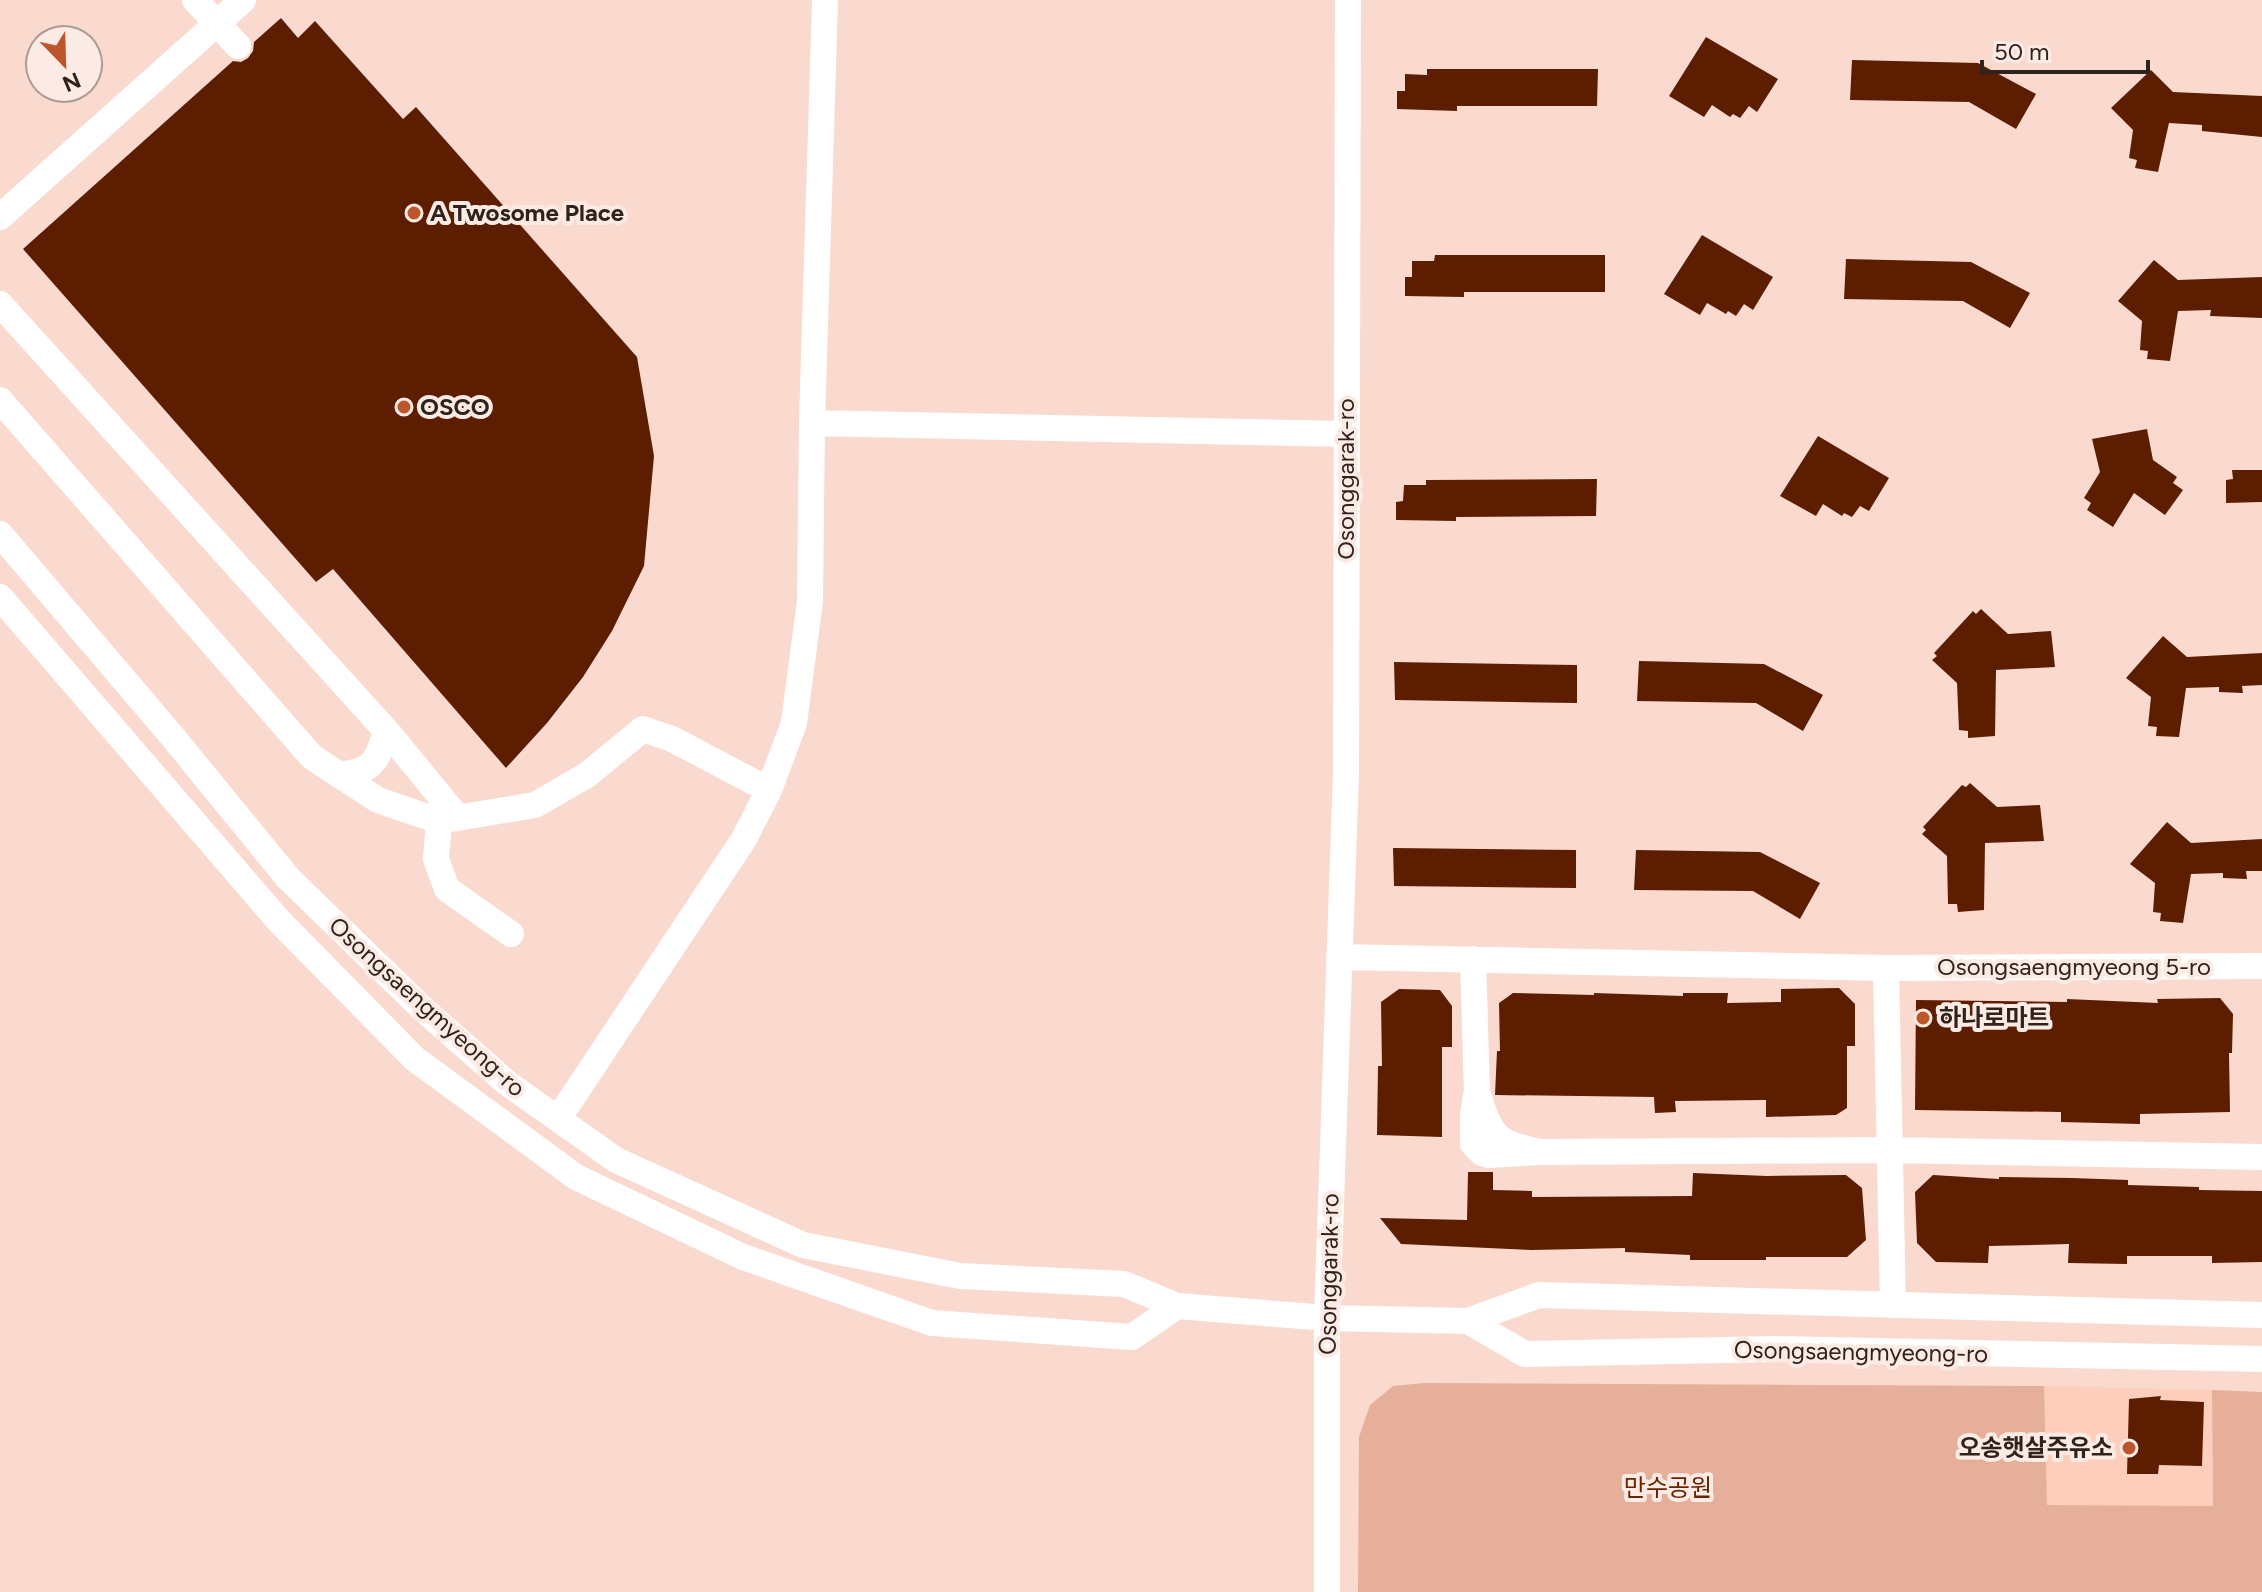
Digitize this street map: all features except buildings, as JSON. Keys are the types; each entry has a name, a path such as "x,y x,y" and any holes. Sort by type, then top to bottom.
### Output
{"street":[{"path":"195,0 238,46"},
{"path":"0,217 243,0"},
{"path":"558,1119 744,839 769,790 794,723 810,601 812,423 825,0"},
{"name":"Osonggarak-ro","path":"1327,1592 1327,1318 1346,772 1348,0"},
{"path":"0,304 386,732 449,819"},
{"path":"0,400 312,757 378,800 449,819 535,805 587,775 643,729 672,739 769,790"},
{"path":"812,423 1346,434"},
{"name":"Osongsaengmyeong-ro","path":"0,534 288,878 436,1020 507,1083 616,1160 803,1245 960,1276 1124,1284 1177,1306 1327,1318 1468,1321 1539,1295 2262,1315"},
{"name":"Osongsaengmyeong-ro","path":"0,597 279,921 383,1027 415,1059 576,1177 743,1257 932,1323 1132,1337 1177,1306"},
{"path":"339,775 360,772 377,758 386,732"},
{"path":"449,819 436,859 447,889 511,934"},
{"path":"1339,957 1886,968"},
{"path":"1473,959 1477,1091 1473,1137 1476,1149 1489,1155 1889,1150 2262,1157"},
{"name":"Osongsaengmyeong 5-ro","path":"1886,968 2262,966"},
{"name":"Osongsaengmyeong-ro","path":"1886,968 1893,1305"},
{"name":"Osongsaengmyeong-ro","path":"1468,1321 1525,1354 1775,1349 2262,1359"}],"shaded area":[{"name":"오송햇살주유소","path":"2044,1386 2212,1390 2213,1506 2046,1505"}],"green space":[{"name":"만수공원","path":"1424,1383 2044,1386 2047,1505 2213,1506 2212,1390 2262,1392 2262,1592 1358,1592 1359,1437 1370,1405 1393,1386"}],"place":[{"name":"A Twosome Place","path":"414,213"},
{"name":"OSCO","path":"404,407"},
{"name":"하나로마트","path":"1923,1018"},
{"name":"오송햇살주유소","path":"2129,1448"}]}
